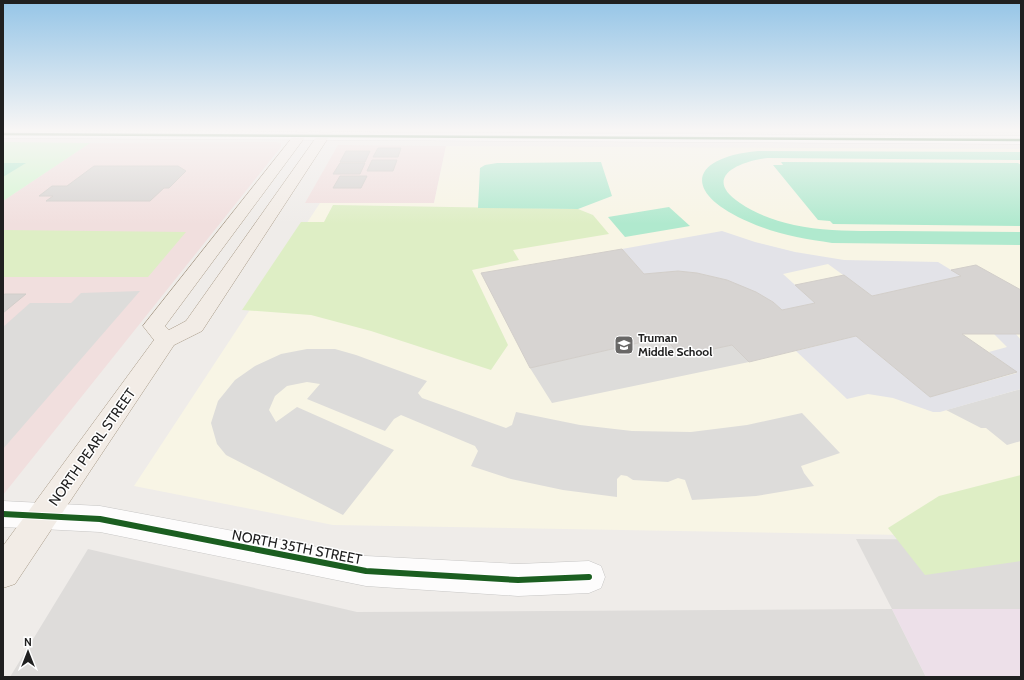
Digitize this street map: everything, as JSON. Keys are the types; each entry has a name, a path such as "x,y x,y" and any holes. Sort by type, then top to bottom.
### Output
{"main road":[{"path":"166,340 154,326 280,161"},
{"name":"NORTH PEARL STREET","path":"3,573 166,340 194,326 306,161"}],"street":[{"name":"NORTH 35TH STREET","path":"3,514 100,519 366,571 518,580 589,577"}],"shaded area":[{"path":"63,161 270,161 3,495 3,201"},
{"path":"329,161 443,161 434,203 305,203"},
{"name":"Truman Middle School","path":"443,161 1021,161 1021,537 333,525 134,486 320,203 434,203"},
{"path":"722,231 755,242 795,252 844,260 938,262 961,276 872,296 828,264 783,274 815,303 782,310 773,302 727,280 697,273 678,271 644,274 622,249"},
{"path":"140,291 3,449 3,327 30,303 71,303 81,293"},
{"path":"994,334 1016,334 1021,340 1021,389 940,412 933,412 893,398 868,394 847,399 796,351 856,336 930,397 1017,373 989,352 1007,347"},
{"path":"664,337 681,356 732,345 749,362 552,403 530,368"},
{"path":"307,349 335,349 356,355 427,381 418,393 422,398 506,428 512,425 516,412 580,425 632,431 691,432 747,425 802,413 840,453 801,466 804,473 814,486 756,496 692,500 685,480 678,478 668,482 633,480 627,476 621,475 617,479 617,497 563,490 511,479 471,466 478,451 475,446 401,415 394,419 385,431 307,399 320,384 307,382 287,386 275,396 269,410 276,422 297,407 394,450 343,515 226,455 217,444 211,423 218,401 235,380 255,366 281,354"},
{"path":"1021,389 1021,441 1007,445 986,428 981,428 946,410"},
{"path":"856,539 1021,540 1021,609 892,609"},
{"path":"88,549 357,612 892,609 926,677 10,677"},
{"path":"892,609 1021,609 1021,677 926,677"}],"green space":[{"path":"3,161 63,161 3,201"},
{"path":"717,161 754,161 737,167 729,172 724,178 724,185 729,194 753,211 766,217 794,225 843,231 1021,232 1021,245 832,243 790,236 749,222 728,211 713,200 704,190 702,179 706,169"},
{"path":"601,162 612,196 578,209 478,208 480,168 485,165 497,163"},
{"path":"781,162 1018,163 1021,165 1021,226 833,224 830,221 818,220 773,165 783,165"},
{"path":"3,163 26,163 3,177"},
{"path":"333,205 578,209 593,215 609,234 513,250 519,260 472,270 508,345 491,370 371,331 311,315 242,310 301,222 324,222"},
{"path":"669,207 690,226 625,237 608,217"},
{"path":"3,230 186,232 148,277 3,277"},
{"path":"1021,475 1021,561 925,575 888,528 939,496"}],"building":[{"path":"341,161 366,161 365,162 340,162"},
{"path":"372,161 397,161 393,171 367,171"},
{"path":"340,163 365,163 360,174 333,174"},
{"path":"94,166 178,166 186,171 169,188 164,188 150,201 46,201 53,196 39,196 52,186 67,186"},
{"path":"340,176 367,176 361,188 333,188"},
{"path":"622,249 644,274 678,271 697,273 727,280 756,292 773,302 782,310 815,303 795,285 844,275 872,296 961,276 951,270 976,265 1021,290 1021,334 962,334 1017,372 930,397 856,336 749,362 732,345 681,356 664,337 530,368 481,273"},
{"path":"26,294 3,313 3,295"}],"cycle path":[{"path":"3,514 100,519 366,571 518,580 589,577"}],"place":[{"name":"Truman Middle School","path":"624,345"}]}
